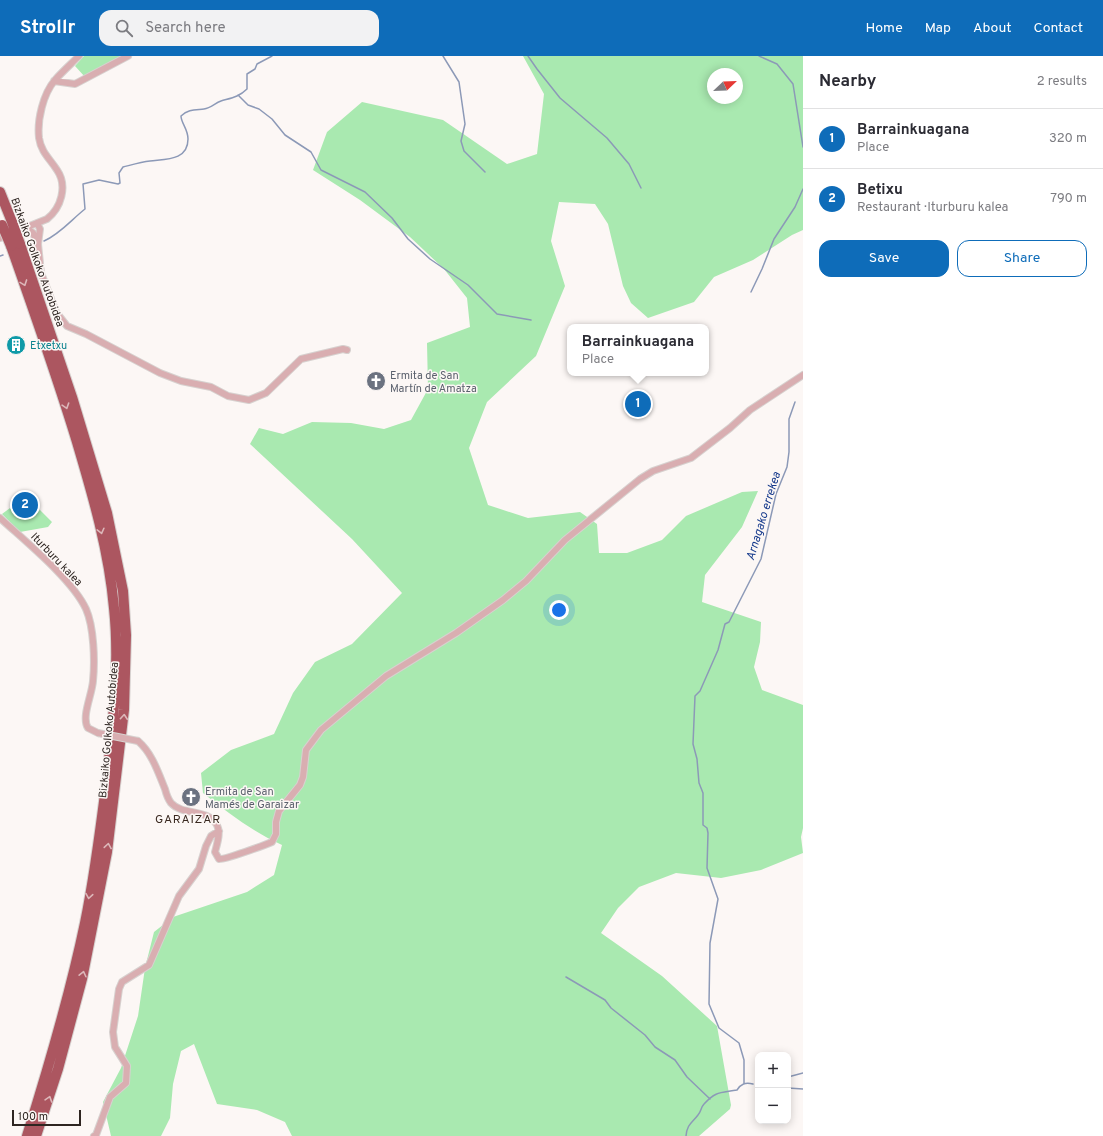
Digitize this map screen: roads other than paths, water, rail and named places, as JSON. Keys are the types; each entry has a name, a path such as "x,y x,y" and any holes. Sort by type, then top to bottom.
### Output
{"highway":[{"name":"Bizkaiko Golkoko Autobidea","path":"0,192 5,222 16,245 72,397 107,513 123,591 126,635 124,710 107,852 82,979 58,1069 36,1136"},
{"name":"Bizkaiko Golkoko Autobidea","path":"16,245 87,474 104,541 114,608 117,661 114,720 102,821 85,922 62,1020 26,1136"}],"street":[{"path":"37,235 52,215 60,201 62,184 57,169 45,155 41,146 39,126 43,105 54,81 79,56"},
{"path":"54,81 75,84 128,56"},
{"path":"0,238 36,224 52,215"},
{"path":"36,224 39,227 37,235 41,273 56,312 67,326 86,334 139,363 181,381 212,387 228,396 249,400 266,393 301,359 343,348 347,350"},
{"path":"26,228 37,235"},
{"path":"219,831 215,852 222,860 272,842 276,834 276,822 279,810 300,786 304,777 306,750 321,730 386,676 456,633 498,604 526,581 565,540 640,479 653,470 691,458 730,428 750,410 803,375"},
{"name":"Iturburu kalea","path":"0,518 55,569 76,592 86,610 90,620 94,675 93,692 85,721 88,728 98,733 138,741 146,748 155,764 171,803 180,809 207,816 216,824 219,831"},
{"path":"94,1136 96,1135 105,1115 107,1103 110,1097 121,1089 126,1083 126,1066 115,1047 113,1032 119,989 122,982 149,965 179,896 199,869 211,836 219,831"}],"waterway":[{"path":"44,241 60,231 85,209 83,184 99,180 118,184 120,183 119,173 123,167 147,161 175,158 180,155 187,146 188,139 181,116 189,111 211,107 219,102 241,94 247,89 247,74 255,69 257,64 272,56"},
{"path":"443,56 459,82 465,124 461,141 464,151 485,172"},
{"path":"528,56 560,98 607,138 629,164 641,188"},
{"path":"759,56 777,64 793,84 803,147"},
{"path":"238,95 248,105 259,109 272,119 285,135 311,152 321,170 365,192 392,218 408,239 430,259 468,285 497,314 531,320"},
{"path":"751,292 774,239 795,207 803,189"},
{"name":"Arnagako errekea","path":"744,1083 744,1060 739,1043 719,1028 709,1004 710,943 718,899 707,868 708,833 707,828 703,825 703,793 699,783 697,759 693,744 695,696 700,691 718,650 725,624 729,622 761,559 776,494 787,467 789,452 789,419 795,402"},
{"path":"566,977 605,1000 611,1008 645,1035 655,1047 675,1060 687,1077 710,1099"},
{"path":"791,1076 803,1073"},
{"path":"686,1136 689,1126 708,1100 719,1093 737,1090 744,1084 753,1084"},
{"path":"791,1088 803,1089"}],"place":[{"name":"Etxetxu","path":"16,345"},
{"name":"Ermita de San Martín de Amatza","path":"376,381"},
{"name":"Barrainkuagana","path":"638,404"},
{"name":"Betixu","path":"25,505"},
{"name":"Ermita de San Mamés de Garaizar","path":"191,797"}],"district":[{"name":"GARAIZAR","path":"188,819"}]}
